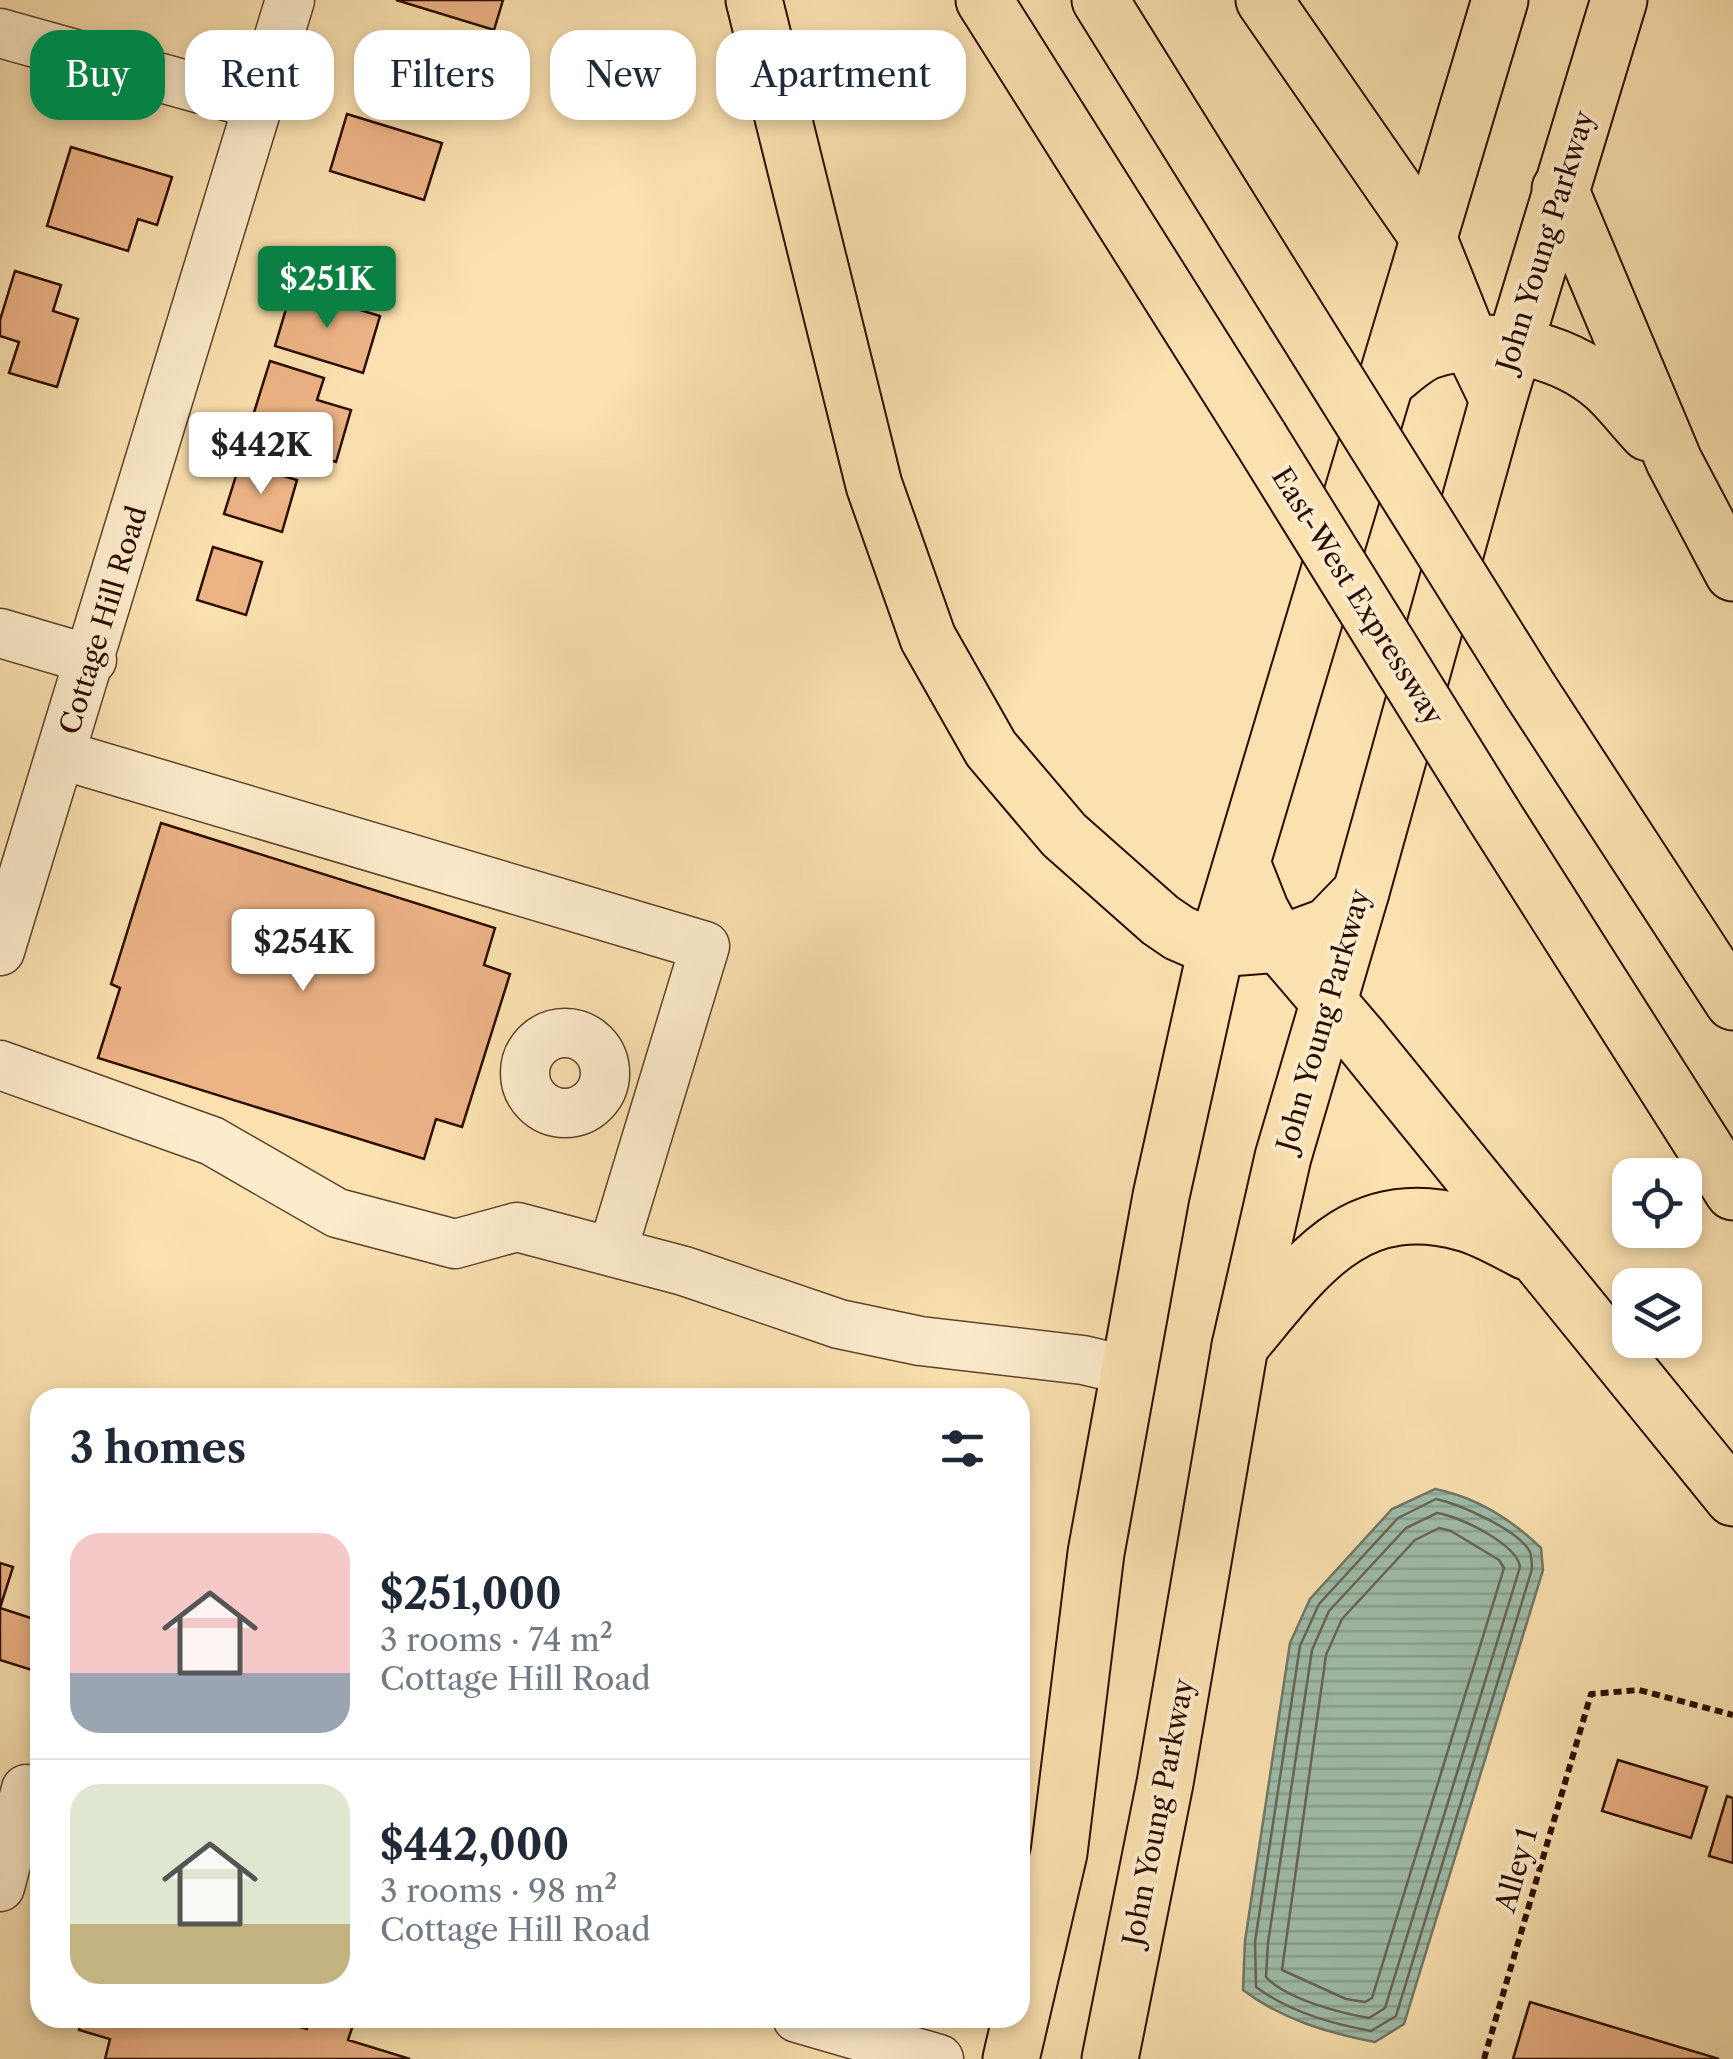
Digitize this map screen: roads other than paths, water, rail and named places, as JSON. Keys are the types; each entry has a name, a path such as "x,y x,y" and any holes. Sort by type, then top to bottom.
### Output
{"main road":[{"path":"754,0 874,485 928,638 992,749 1064,835 1160,920 1216,950 1279,944 1328,926 1361,892"},
{"name":"East-West Expressway","path":"984,0 1733,1192"},
{"path":"1100,0 1530,690 1733,1002"},
{"path":"1264,0 1428,237 1492,343"},
{"path":"1030,1980 1059,1854 1096,1553 1161,1196 1216,950 1500,0"},
{"name":"John Young Parkway","path":"1110,2059 1165,1783 1240,1346 1282,1157 1361,892 1498,400 1492,343 1560,189 1619,0"},
{"path":"1560,189 1674,461 1733,574"},
{"path":"1384,383 1426,352 1492,343 1568,364 1604,385 1674,461"},
{"path":"1242,863 1279,944 1733,1498"},
{"path":"1240,1346 1318,1254 1354,1230 1410,1215 1466,1223 1534,1255"},
{"path":"1012,2059 1019,2028"}],"street":[{"name":"Cottage Hill Road","path":"281,30 290,0"},
{"path":"0,33 185,85"},
{"name":"Cottage Hill Road","path":"0,951 92,660 254,120"},
{"path":"0,634 92,660"},
{"path":"62,755 705,946 612,1252"},
{"path":"0,1064 212,1141 336,1213 455,1244 517,1227 684,1271 839,1324 920,1341 1083,1360 1130,1371"},
{"path":"602,1088 657,1104"},
{"path":"0,1887 22,1788"},
{"path":"832,2028 939,2059"}],"water":[{"path":"1435,1489 1478,1504 1517,1528 1541,1548 1543,1570 1404,2024 1375,2042 1306,2024 1243,1990 1245,1941 1290,1643 1310,1599 1392,1509"}]}
